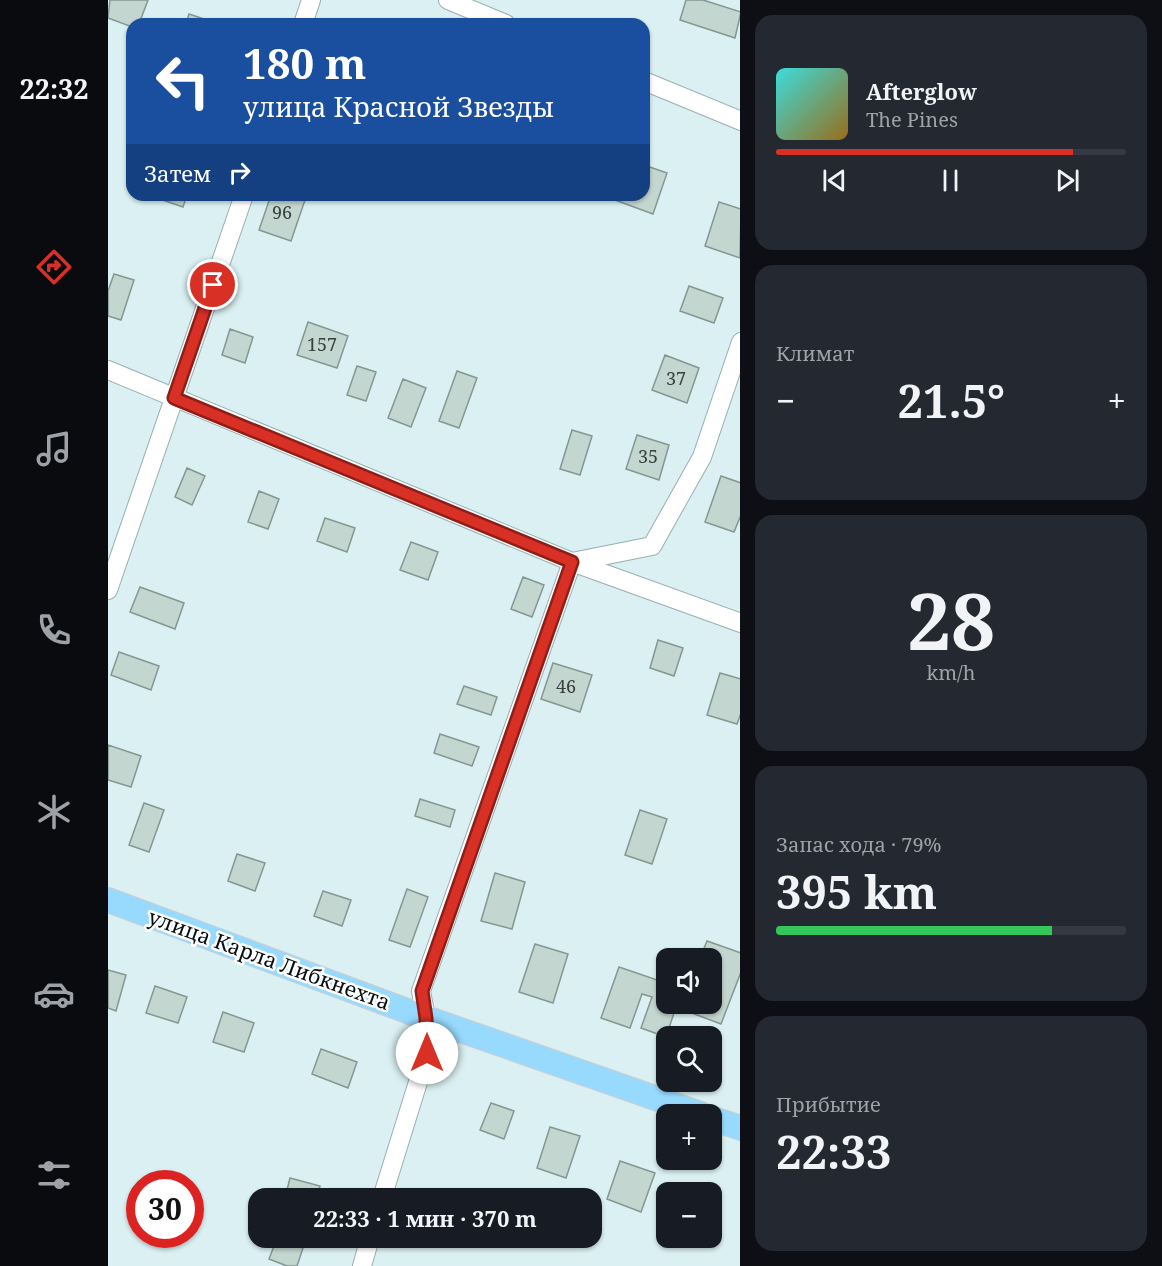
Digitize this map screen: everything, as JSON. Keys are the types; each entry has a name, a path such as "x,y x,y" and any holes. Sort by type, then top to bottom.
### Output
{"main road":[{"name":"улица Карла Либкнехта","path":"108,900 426,1018 672,1104"},
{"path":"722,1122 740,1128"}],"street":[{"path":"305,18 311,0"},
{"path":"448,0 492,18"},
{"path":"650,83 740,121"},
{"path":"108,590 242,201"},
{"path":"572,562 652,546 702,457 740,345"},
{"path":"108,370 572,562 740,623"},
{"path":"385,1188 427,1053 426,1018 422,991 572,562"},
{"path":"362,1266 367,1248"}],"building":[{"path":"110,0 148,0 141,18 126,18 126,25 108,18"},
{"path":"686,0 703,0 740,12 735,38 680,20"},
{"path":"189,14 201,18 188,18"},
{"path":"650,167 667,173 653,214 618,201 650,201"},
{"path":"166,201 185,201 183,207"},
{"path":"269,201 305,201 291,241 259,230"},
{"path":"719,202 740,209 740,258 705,246"},
{"path":"114,274 134,280 121,320 108,316 108,291"},
{"path":"689,286 723,298 714,323 680,311"},
{"path":"308,322 348,336 337,368 297,355"},
{"path":"230,329 253,337 245,363 222,355"},
{"path":"665,355 699,368 687,403 652,390"},
{"path":"357,366 376,372 366,401 347,395"},
{"path":"457,371 477,378 459,428 439,421"},
{"path":"403,379 426,388 411,427 388,418"},
{"path":"572,430 592,436 580,475 560,469"},
{"path":"637,435 669,445 659,480 626,469"},
{"path":"187,468 205,476 192,505 175,497"},
{"path":"721,476 740,483 740,517 734,532 705,522"},
{"path":"259,491 279,499 268,529 248,522"},
{"path":"325,518 355,528 347,552 317,541"},
{"path":"411,542 438,552 428,580 400,570"},
{"path":"523,577 544,585 532,617 511,609"},
{"path":"140,587 184,603 175,629 130,612"},
{"path":"658,640 683,648 674,676 650,668"},
{"path":"119,652 159,666 151,690 111,675"},
{"path":"553,663 592,675 580,712 541,699"},
{"path":"720,673 740,679 740,716 737,724 707,715"},
{"path":"464,686 497,697 491,715 457,704"},
{"path":"440,734 479,747 472,766 434,753"},
{"path":"108,745 141,756 131,787 108,780"},
{"path":"420,799 455,810 450,827 415,816"},
{"path":"144,803 164,810 149,852 129,845"},
{"path":"640,810 667,819 652,864 625,855"},
{"path":"237,854 265,863 255,891 228,881"},
{"path":"495,873 525,882 512,929 481,921"},
{"path":"407,889 428,897 410,947 389,940"},
{"path":"323,891 351,900 342,926 314,916"},
{"path":"707,941 740,953 740,975 721,1024 694,1014 722,1014 722,948 704,948"},
{"path":"535,944 568,954 553,1003 519,992"},
{"path":"619,967 656,980 656,1014 674,1014 670,1026 656,1026 656,1033 641,1028 652,997 642,994 630,1028 601,1018"},
{"path":"108,970 126,975 116,1011 108,1008"},
{"path":"155,986 187,997 178,1023 146,1013"},
{"path":"223,1012 254,1023 244,1052 213,1042"},
{"path":"321,1049 357,1062 348,1088 312,1074"},
{"path":"491,1103 514,1111 504,1139 480,1130"},
{"path":"550,1127 580,1136 566,1178 537,1168"},
{"path":"620,1161 655,1173 641,1212 607,1199"},
{"path":"290,1178 320,1186 320,1188 288,1188"},
{"path":"273,1248 303,1248 297,1266 287,1266 269,1259"}],"route":[{"path":"213,285 174,398 572,562 422,991 426,1018 427,1053"}]}
